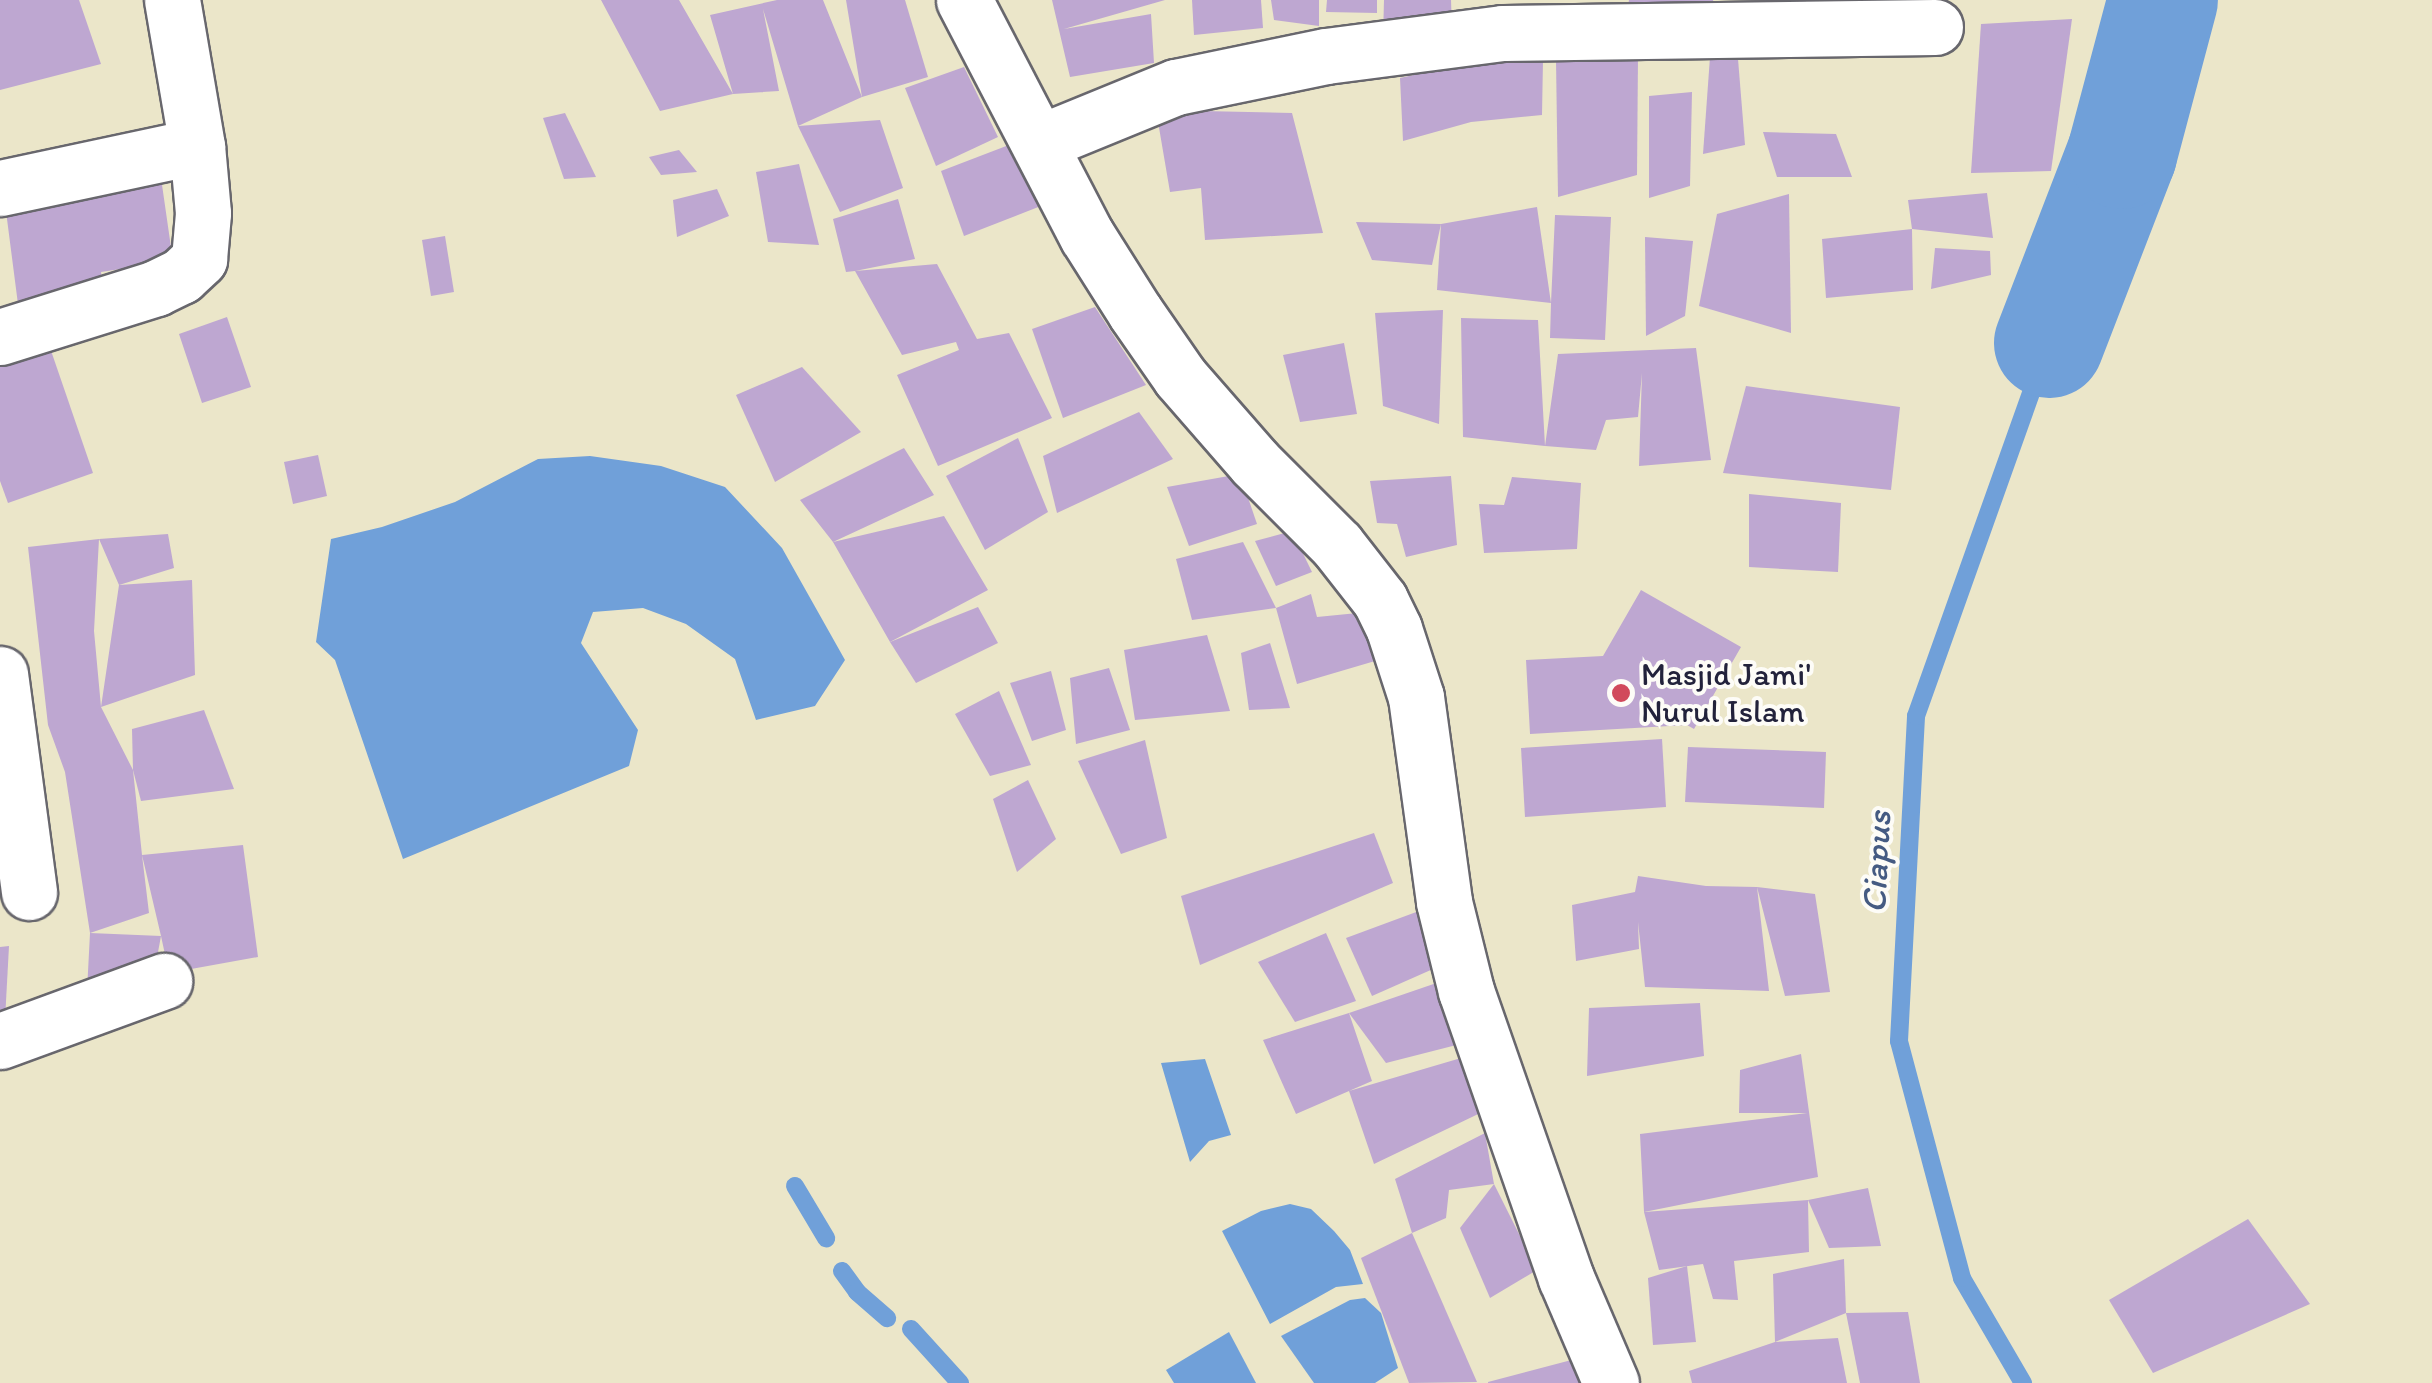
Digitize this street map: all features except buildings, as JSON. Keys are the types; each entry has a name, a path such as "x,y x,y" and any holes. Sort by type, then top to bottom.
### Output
{"street":[{"path":"0,338 156,288 180,276 198,258 203,212 198,146 172,0"},
{"path":"964,0 1087,236 1180,377 1255,463 1337,545 1380,600 1394,629 1416,697 1444,902 1466,991 1566,1278 1611,1383"},
{"path":"1041,142 1176,87 1326,56 1503,34 1936,27"},
{"path":"0,188 198,146"},
{"path":"0,674 29,892"},
{"path":"0,1040 164,981"}],"water":[{"path":"590,456 661,466 725,487 782,548 845,660 815,706 756,720 735,659 686,624 643,608 593,612 581,643 638,730 629,766 403,859 335,660 316,642 331,539 382,527 455,502 538,459"},
{"path":"1205,1059 1231,1135 1209,1141 1190,1162 1161,1063"},
{"path":"1290,1204 1311,1209 1334,1231 1350,1250 1363,1284 1336,1287 1270,1324 1222,1231 1261,1211"},
{"path":"1365,1298 1381,1313 1398,1368 1375,1383 1314,1383 1281,1336 1350,1300"},
{"path":"1229,1332 1256,1383 1174,1383 1166,1370"}],"waterway":[{"path":"2049,343 2122,154 2163,0"},
{"name":"Ciapus","path":"2023,1383 1962,1278 1899,1041 1916,716 2049,343"},
{"path":"795,1186 826,1238"},
{"path":"842,1271 857,1292 887,1318"},
{"path":"911,1329 960,1383"}],"place":[{"name":"Masjid Jami' Nurul Islam","path":"1621,693"}]}
